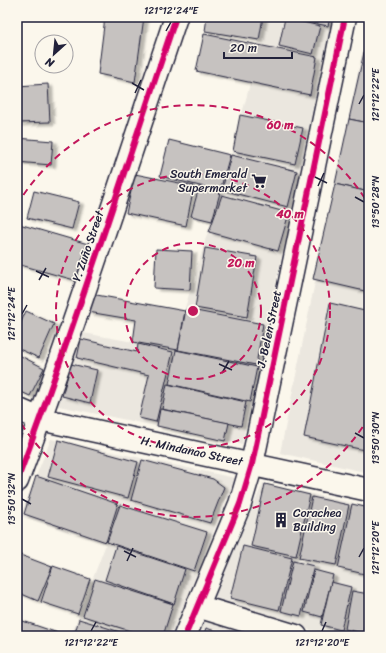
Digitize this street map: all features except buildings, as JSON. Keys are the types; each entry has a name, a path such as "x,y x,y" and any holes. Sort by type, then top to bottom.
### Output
{"street":[{"name":"Y. Zuño Street","path":"17,481 40,419 176,17"},
{"name":"J. Belen Street","path":"185,636 240,504 252,464 345,17"},
{"name":"H. Mindanao Street","path":"17,409 40,419 369,490"},
{"path":"197,606 296,636"}],"shaded area":[{"path":"264,17 332,17 242,444 54,405 78,332 178,350 185,308 221,192 250,84"},
{"path":"369,19 369,473 280,453"},
{"path":"51,439 235,478 171,636 71,636 106,544 20,516"},
{"path":"263,483 369,507 369,636 330,636 213,600"},
{"path":"205,619 263,636 198,636"}],"cycle path":[{"path":"17,481 79,308 176,17"},
{"path":"185,636 240,504 252,464 345,17"}],"place":[{"name":"South Emerald Supermarket","path":"259,181"},
{"name":"Corachea Building","path":"281,520"}]}
